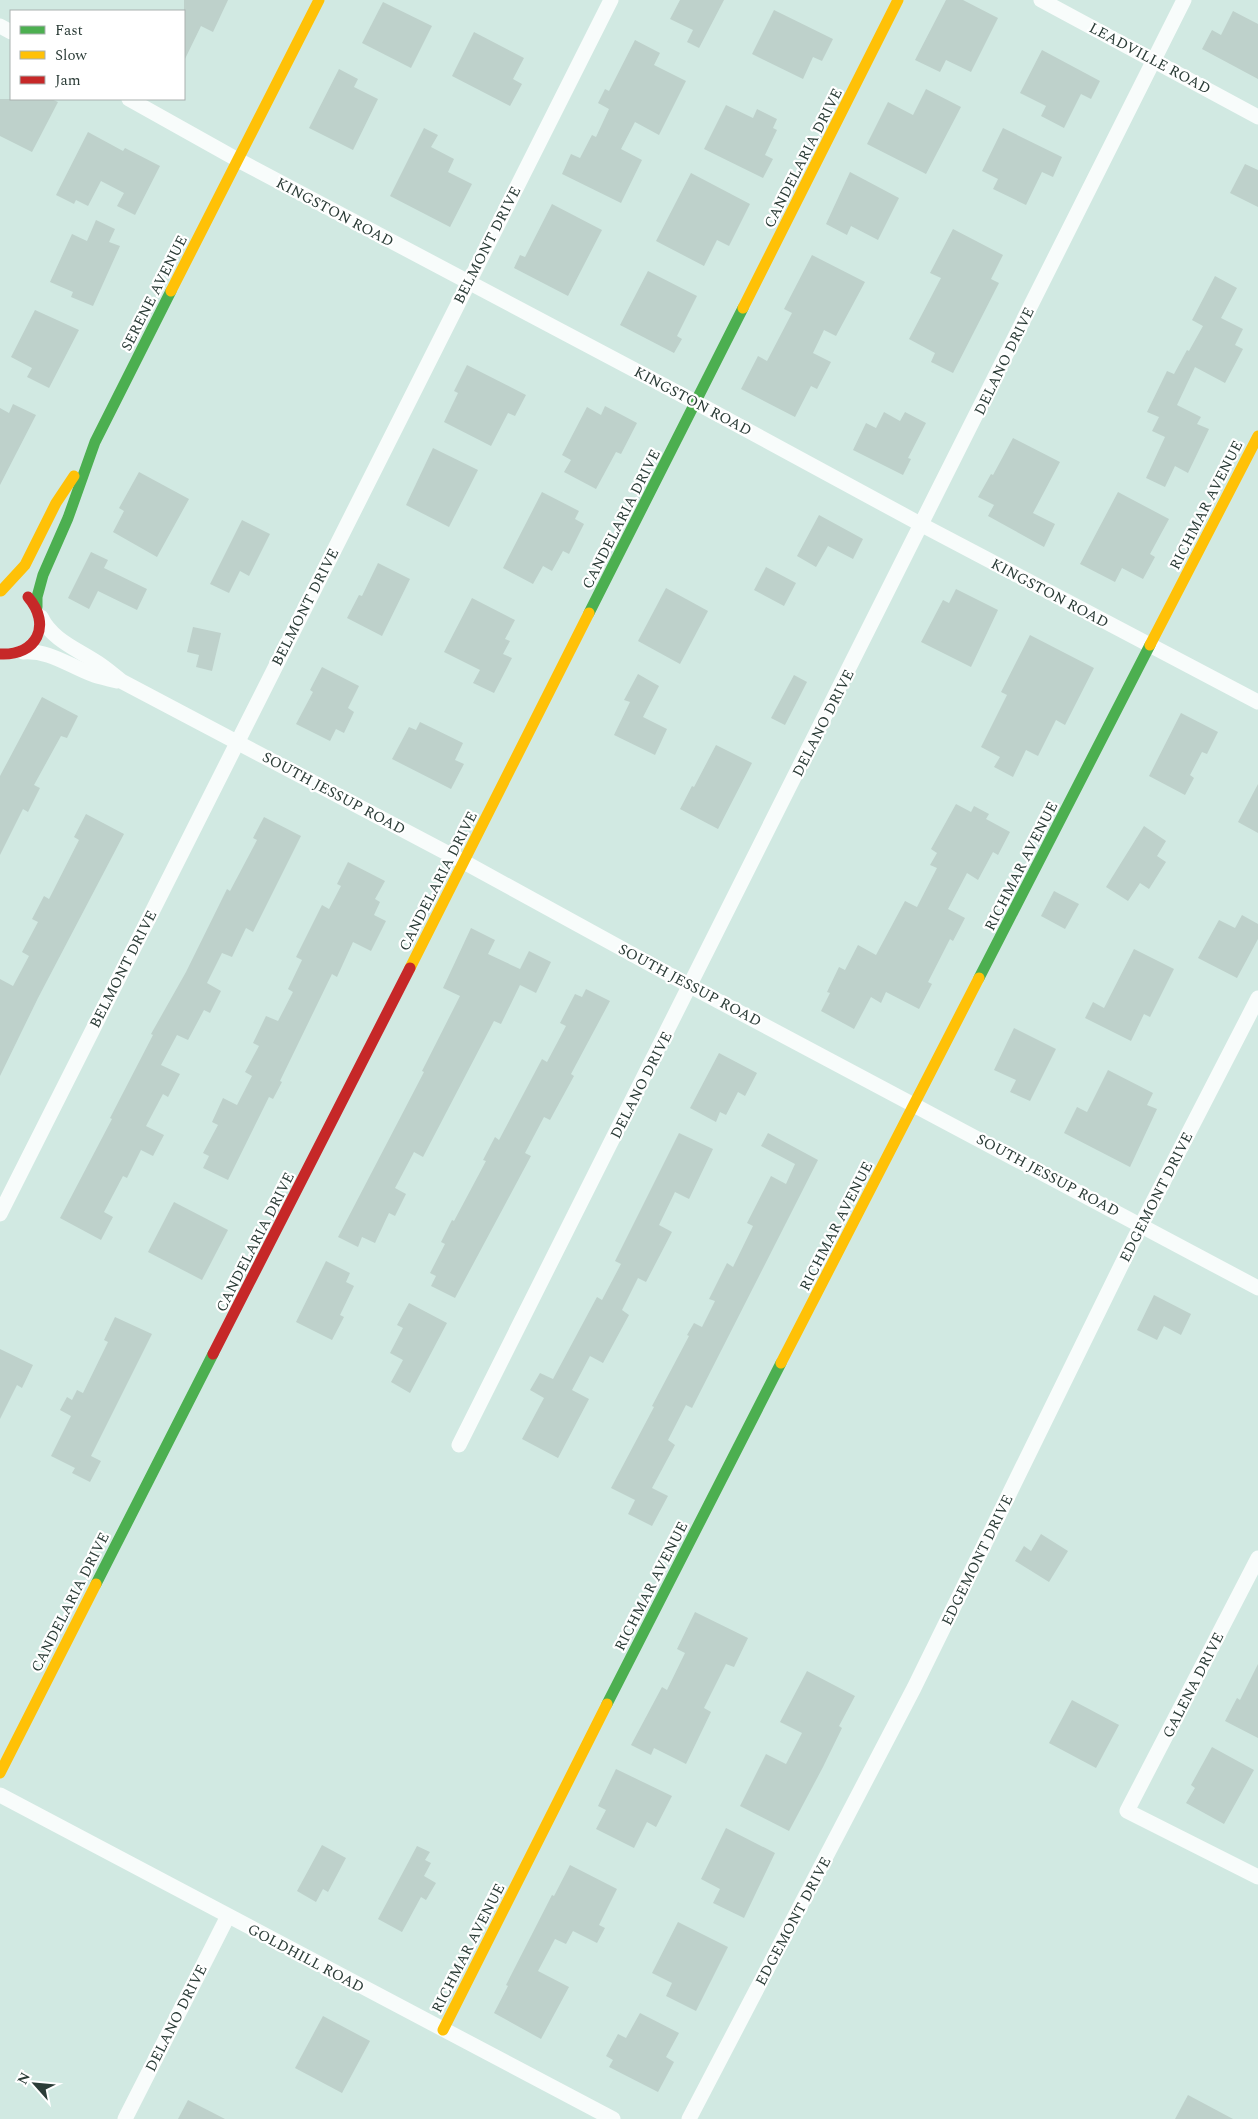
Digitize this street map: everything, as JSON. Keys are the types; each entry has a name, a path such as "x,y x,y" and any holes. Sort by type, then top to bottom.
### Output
{"street":[{"name":"SERENE AVENUE","path":"11,654 34,642 39,634 39,612 35,598 40,581 68,518 95,442 319,0"},
{"name":"BELMONT DRIVE","path":"0,1214 611,0"},
{"name":"CANDELARIA DRIVE","path":"0,1773 697,403 898,0"},
{"name":"LEADVILLE ROAD","path":"1041,0 1258,117"},
{"name":"DELANO DRIVE","path":"459,1445 922,526 1184,0"},
{"name":"KINGSTON ROAD","path":"131,100 238,160 697,403 922,526 1258,702"},
{"name":"RICHMAR AVENUE","path":"443,2030 679,1562 916,1105 1258,436"},
{"path":"0,591 11,583 35,551 52,511 95,442"},
{"path":"0,591 8,590 22,593 29,598 39,612"},
{"name":"SOUTH JESSUP ROAD","path":"39,612 47,629 56,637 100,664 123,682 464,862 690,986 1258,1288"},
{"name":"SOUTH JESSUP ROAD","path":"11,654 38,652 48,654 94,675 123,682"},
{"path":"0,663 11,654"},
{"name":"EDGEMONT DRIVE","path":"689,2119 914,1688 1141,1225 1258,998"},
{"name":"GALENA DRIVE","path":"1258,1558 1127,1811 1258,1877"},
{"name":"GOLDHILL ROAD","path":"0,1794 613,2119"},
{"name":"DELANO DRIVE","path":"125,2119 228,1916"}],"building":[{"path":"184,0 228,0 213,32 201,26 185,59 185,10"},
{"path":"680,0 724,0 699,48 687,42 693,30 670,19"},
{"path":"946,0 963,0 998,18 971,72 946,60 940,72 915,60"},
{"path":"383,2 432,26 411,68 362,43"},
{"path":"774,10 833,39 822,61 813,57 803,79 752,54"},
{"path":"1233,11 1258,24 1258,79 1202,49 1212,30 1221,35"},
{"path":"474,32 524,58 513,79 522,84 510,106 452,76"},
{"path":"635,40 660,53 654,65 686,81 659,135 635,122 621,149 642,160 621,203 562,174 571,154 580,158 592,135 596,137 609,109 598,103 605,89 609,91"},
{"path":"1042,50 1100,81 1091,99 1081,94 1064,128 1041,116 1046,106 1020,93"},
{"path":"339,69 358,79 354,87 378,99 353,150 309,128"},
{"path":"926,89 961,107 926,174 867,144 888,102 913,115"},
{"path":"0,99 53,100 58,102 32,152 0,136"},
{"path":"726,105 753,118 757,109 777,119 773,128 777,130 765,155 773,159 763,178 704,149"},
{"path":"424,128 438,135 431,147 454,159 448,172 472,184 450,227 390,196"},
{"path":"1003,128 1062,157 1053,177 1042,172 1026,205 993,189 998,179 982,171"},
{"path":"88,132 123,151 125,148 160,166 135,215 117,206 124,193 101,181 88,206 76,200 74,204 56,195"},
{"path":"1245,164 1258,170 1258,207 1230,193"},
{"path":"850,172 899,198 878,240 851,226 847,235 826,224"},
{"path":"691,173 750,204 729,246 717,240 704,266 656,241"},
{"path":"552,204 602,230 568,296 514,268 520,255 525,257"},
{"path":"96,220 115,229 109,242 120,246 93,306 71,297 73,292 50,282 72,234 87,241"},
{"path":"953,229 1003,255 991,279 999,283 953,373 931,362 935,353 909,339 941,278 930,273"},
{"path":"812,255 865,282 836,336 824,330 813,353 831,362 817,389 811,386 795,417 741,389 758,356 767,361 792,313 784,309"},
{"path":"648,271 697,296 677,336 682,339 674,353 620,325"},
{"path":"1215,276 1237,288 1221,318 1243,329 1235,345 1243,349 1225,383 1195,367 1177,405 1201,417 1197,424 1209,429 1188,473 1175,466 1165,487 1146,478 1165,437 1152,431 1159,417 1147,412 1167,371 1174,374 1203,326 1192,320"},
{"path":"35,310 79,330 49,388 27,377 32,368 11,357"},
{"path":"467,365 526,395 515,416 508,413 491,446 444,422 458,393 454,391"},
{"path":"13,404 36,415 0,485 0,408 9,413"},
{"path":"605,406 637,423 621,454 616,452 596,489 564,472 571,460 562,455 587,407 601,415"},
{"path":"884,412 900,421 905,412 926,423 908,458 911,459 903,475 853,450 866,423 876,428"},
{"path":"1013,438 1060,462 1033,513 1055,524 1044,547 988,516 994,505 978,497 991,474 993,475"},
{"path":"433,448 478,470 449,527 406,505"},
{"path":"139,472 189,499 157,557 113,532 124,511 119,508"},
{"path":"542,492 579,511 575,519 584,524 569,554 563,551 552,571 543,566 533,584 503,568"},
{"path":"1118,492 1169,519 1150,554 1155,557 1143,579 1122,568 1115,582 1080,564"},
{"path":"819,515 863,539 853,559 828,546 816,567 797,556"},
{"path":"242,520 270,534 249,576 240,571 229,593 210,584"},
{"path":"91,552 108,560 104,568 147,589 137,610 98,591 89,609 68,598"},
{"path":"378,563 410,579 382,636 347,618 359,595 362,596"},
{"path":"766,567 796,583 784,606 754,590"},
{"path":"666,588 708,611 680,664 638,641"},
{"path":"956,589 998,610 971,667 921,642 943,600 949,603"},
{"path":"472,598 515,620 505,639 510,641 503,654 512,658 494,693 473,683 480,670 444,652"},
{"path":"193,627 221,633 212,671 196,667 199,655 187,652"},
{"path":"1030,635 1094,668 1065,725 1056,720 1038,756 1026,750 1013,777 994,767 1000,757 981,747 1007,695 1001,692"},
{"path":"322,667 359,686 348,708 354,712 344,733 336,729 330,741 296,724 313,692 310,690"},
{"path":"638,674 659,686 643,717 667,729 655,755 614,735 630,702 624,700"},
{"path":"794,675 807,682 785,725 771,718"},
{"path":"42,697 78,716 67,738 61,736 34,785 40,788 28,812 23,809 0,855 0,776"},
{"path":"1181,713 1218,732 1207,754 1202,752 1190,775 1194,778 1185,795 1149,776"},
{"path":"420,722 463,743 455,760 464,764 451,789 392,759 409,727 416,730"},
{"path":"716,745 752,763 718,829 680,809"},
{"path":"1258,784 1258,833 1238,822"},
{"path":"956,804 971,812 974,806 989,814 986,819 1010,832 998,855 993,852 978,880 967,873 948,909 965,918 953,941 950,939 928,982 932,984 919,1009 886,992 881,1003 871,997 854,1029 821,1011 830,993 827,992 839,967 845,970 858,945 876,955 905,901 917,907 937,868 930,865 937,853 931,849"},
{"path":"86,814 124,834 38,998 0,1076 0,979 13,986 29,956 22,952 38,922 32,919 44,896 49,899 79,840 74,837"},
{"path":"264,817 301,836 253,932 246,928 232,957 222,953 207,983 221,991 210,1013 204,1010 188,1040 177,1035 161,1065 180,1074 168,1097 163,1094 146,1126 164,1135 153,1156 141,1150 127,1178 123,1176 104,1212 113,1217 101,1240 60,1218 112,1119 110,1118 153,1035 151,1034 186,972 227,889 230,891 257,840 253,838"},
{"path":"1144,826 1166,841 1157,856 1166,862 1149,889 1140,883 1128,901 1106,887"},
{"path":"348,862 385,881 375,899 380,902 374,915 386,921 371,951 353,942 337,977 332,974 280,1081 282,1082 273,1099 269,1097 228,1180 203,1168 209,1156 203,1153 218,1125 212,1122 223,1098 237,1105 252,1076 245,1072 259,1046 253,1043 266,1016 278,1021 293,992 288,989 302,960 296,957 322,905 329,909 341,886 337,884"},
{"path":"1054,891 1079,904 1065,929 1041,916"},
{"path":"1242,915 1258,924 1258,939 1237,978 1198,958 1219,920 1235,928"},
{"path":"471,928 495,940 488,954 520,969 529,951 551,962 536,993 520,985 501,1024 494,1021 423,1157 414,1152 395,1188 406,1194 395,1216 389,1213 375,1243 362,1237 358,1247 338,1237 424,1072 422,1071 460,996 443,988"},
{"path":"1134,949 1174,969 1150,1017 1144,1014 1131,1041 1085,1018 1093,1002 1104,1008"},
{"path":"586,989 610,1001 571,1074 574,1076 550,1120 544,1117 525,1153 531,1156 455,1298 431,1286 436,1276 430,1273 445,1244 441,1242 486,1161 483,1160 495,1137 499,1140 542,1059 547,1062 566,1026 560,1023 575,994 582,997"},
{"path":"1014,1028 1056,1049 1030,1101 1010,1092 1016,1080 994,1070"},
{"path":"719,1053 757,1073 745,1096 738,1092 726,1115 720,1112 716,1122 690,1108"},
{"path":"1108,1070 1153,1093 1147,1105 1157,1109 1130,1167 1064,1133 1077,1107 1087,1112"},
{"path":"679,1133 713,1149 689,1199 675,1192 659,1225 672,1232 646,1282 638,1278 622,1310 629,1315 603,1363 590,1356 572,1390 589,1399 558,1458 522,1439 544,1398 530,1390 540,1373 553,1379 597,1297 602,1300 621,1264 615,1261"},
{"path":"768,1133 818,1160 692,1408 686,1405 668,1440 675,1445 652,1488 668,1496 652,1526 628,1514 635,1500 611,1488 654,1407 652,1406 689,1336 687,1335 694,1323 702,1327 715,1301 709,1299 727,1263 733,1267 753,1226 747,1223 771,1176 786,1184 795,1164 761,1146"},
{"path":"174,1202 228,1230 202,1280 148,1252"},
{"path":"326,1261 350,1273 346,1282 354,1286 340,1315 344,1317 332,1340 296,1322"},
{"path":"1154,1295 1191,1314 1181,1335 1164,1326 1157,1340 1137,1330"},
{"path":"409,1303 447,1323 410,1393 391,1382 403,1360 390,1353 403,1328 397,1325"},
{"path":"115,1317 152,1334 91,1456 101,1461 90,1482 72,1473 75,1468 51,1456 71,1416 60,1410 67,1397 72,1400 77,1390 83,1393 108,1342 104,1340"},
{"path":"0,1349 33,1365 22,1388 17,1385 0,1419"},
{"path":"1041,1534 1068,1551 1049,1582 1015,1561 1024,1546 1031,1551"},
{"path":"695,1612 748,1638 734,1667 726,1664 704,1708 711,1712 686,1764 654,1748 651,1755 631,1745 662,1687 667,1690 685,1653 677,1649"},
{"path":"1258,1664 1258,1738 1225,1721 1237,1698 1240,1700"},
{"path":"807,1671 855,1696 839,1726 842,1728 823,1767 789,1831 740,1806 766,1754 786,1764 802,1733 780,1722"},
{"path":"1072,1700 1119,1725 1096,1768 1049,1743"},
{"path":"1212,1747 1254,1770 1224,1824 1186,1803 1195,1788 1191,1785"},
{"path":"616,1769 672,1796 656,1827 647,1822 634,1848 596,1829 606,1810 598,1806"},
{"path":"726,1828 775,1853 744,1918 713,1903 720,1889 701,1879"},
{"path":"322,1845 346,1858 328,1892 323,1889 316,1902 297,1891"},
{"path":"417,1846 430,1852 425,1860 431,1863 424,1876 436,1883 426,1900 421,1897 402,1932 378,1919"},
{"path":"570,1865 617,1889 599,1925 605,1928 597,1943 573,1931 566,1944 555,1939 538,1971 569,1987 541,2039 494,2013 508,1986 506,1985 552,1895 554,1896"},
{"path":"678,1922 728,1947 696,2011 666,1996 672,1983 652,1973"},
{"path":"640,2013 679,2033 666,2057 674,2062 658,2092 609,2067 613,2060 606,2056 618,2034 626,2038"},
{"path":"323,2016 370,2041 342,2093 295,2068"},
{"path":"1188,2095 1233,2119 1175,2119"},
{"path":"188,2100 225,2119 178,2119"}],"traffic: fast":[{"path":"37,607 37,597 43,575 68,518 95,442 171,291"},
{"path":"589,613 743,308"},
{"path":"979,978 1150,645"},
{"path":"96,1584 213,1354"},
{"path":"607,1704 781,1363"}],"traffic: slow":[{"path":"171,291 319,0"},
{"path":"743,308 898,0"},
{"path":"1150,645 1258,436"},
{"path":"1,591 25,565 56,503 74,476"},
{"path":"410,968 589,613"},
{"path":"781,1363 979,978"},
{"path":"0,1773 96,1584"},
{"path":"443,2030 607,1704"}],"traffic: jam":[{"path":"0,654 23,650 37,637 39,618 28,597"},
{"path":"213,1354 410,968"}]}
